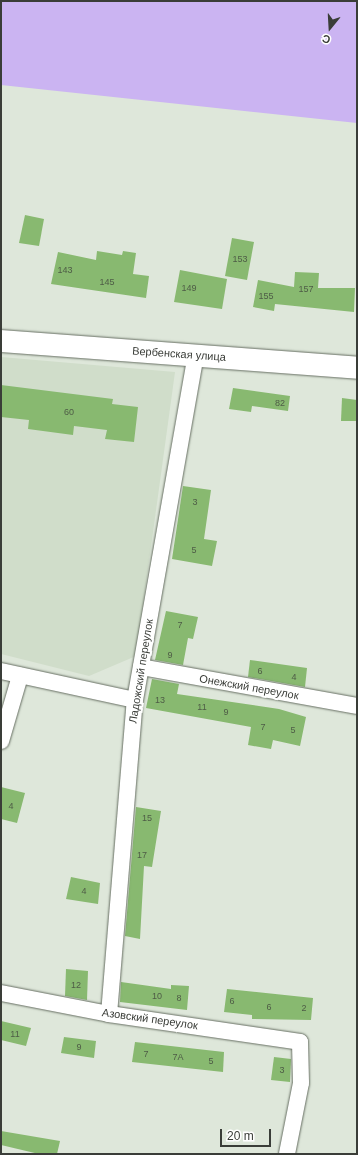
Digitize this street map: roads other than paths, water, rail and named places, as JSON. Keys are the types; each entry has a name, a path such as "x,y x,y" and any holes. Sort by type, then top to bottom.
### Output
{"main road":[{"name":"Вербенская улица","path":"1,341 357,368"}],"street":[{"name":"Ладожский переулок","path":"108,1014 134,700 196,356"},
{"name":"Онежский переулок","path":"141,667 357,706"},
{"path":"1,670 20,676 134,700"},
{"path":"1,741 20,676"},
{"name":"Азовский переулок","path":"1,993 108,1014 300,1042 301,1083 287,1154"}]}
